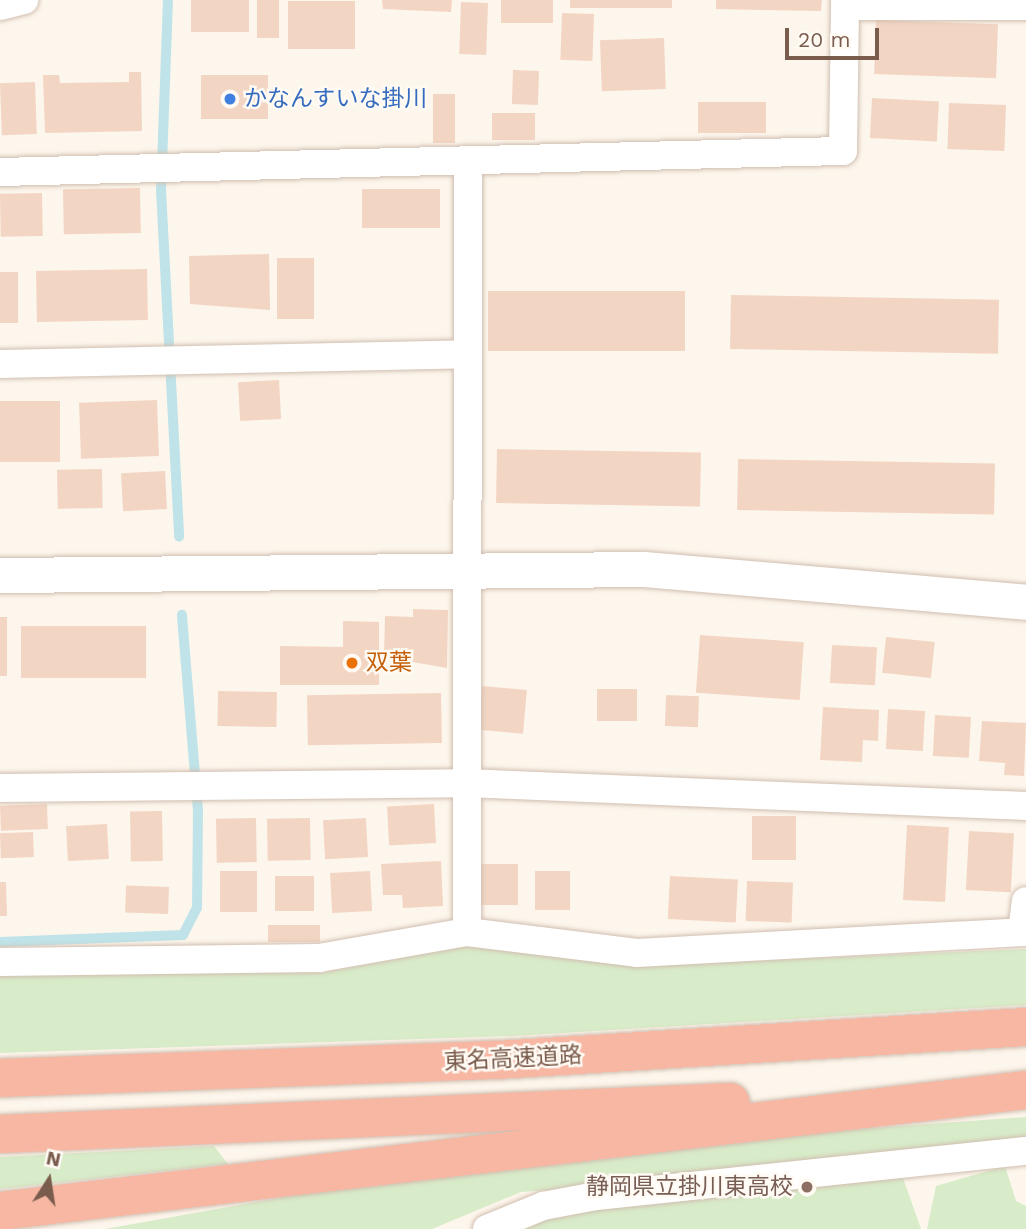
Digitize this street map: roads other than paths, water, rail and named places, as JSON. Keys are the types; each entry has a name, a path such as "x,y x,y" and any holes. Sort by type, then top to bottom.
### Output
{"highway":[{"name":"東名高速道路","path":"0,1078 457,1062 1026,1027"},
{"path":"0,1134 553,1113 1026,1084"},
{"path":"0,1211 1026,1090"}],"street":[{"path":"0,6 24,0"},
{"path":"0,172 468,162 844,150 845,3 1026,6"},
{"path":"467,932 463,568 468,162"},
{"path":"0,363 466,354"},
{"path":"0,575 463,568 762,576 1026,602"},
{"path":"0,788 464,783 1026,806"},
{"path":"0,962 319,958 467,932 636,953 1008,933 1022,932 1026,901"},
{"path":"487,1229 542,1206 596,1196 1026,1151"}],"waterway":[{"path":"168,0 161,190 179,537"},
{"path":"0,942 183,935 197,908 198,811 182,615"}],"place":[{"name":"かなんすいな掛川","path":"230,99"},
{"name":"双葉","path":"352,663"},
{"name":"静岡県立掛川東高校","path":"807,1187"}]}
